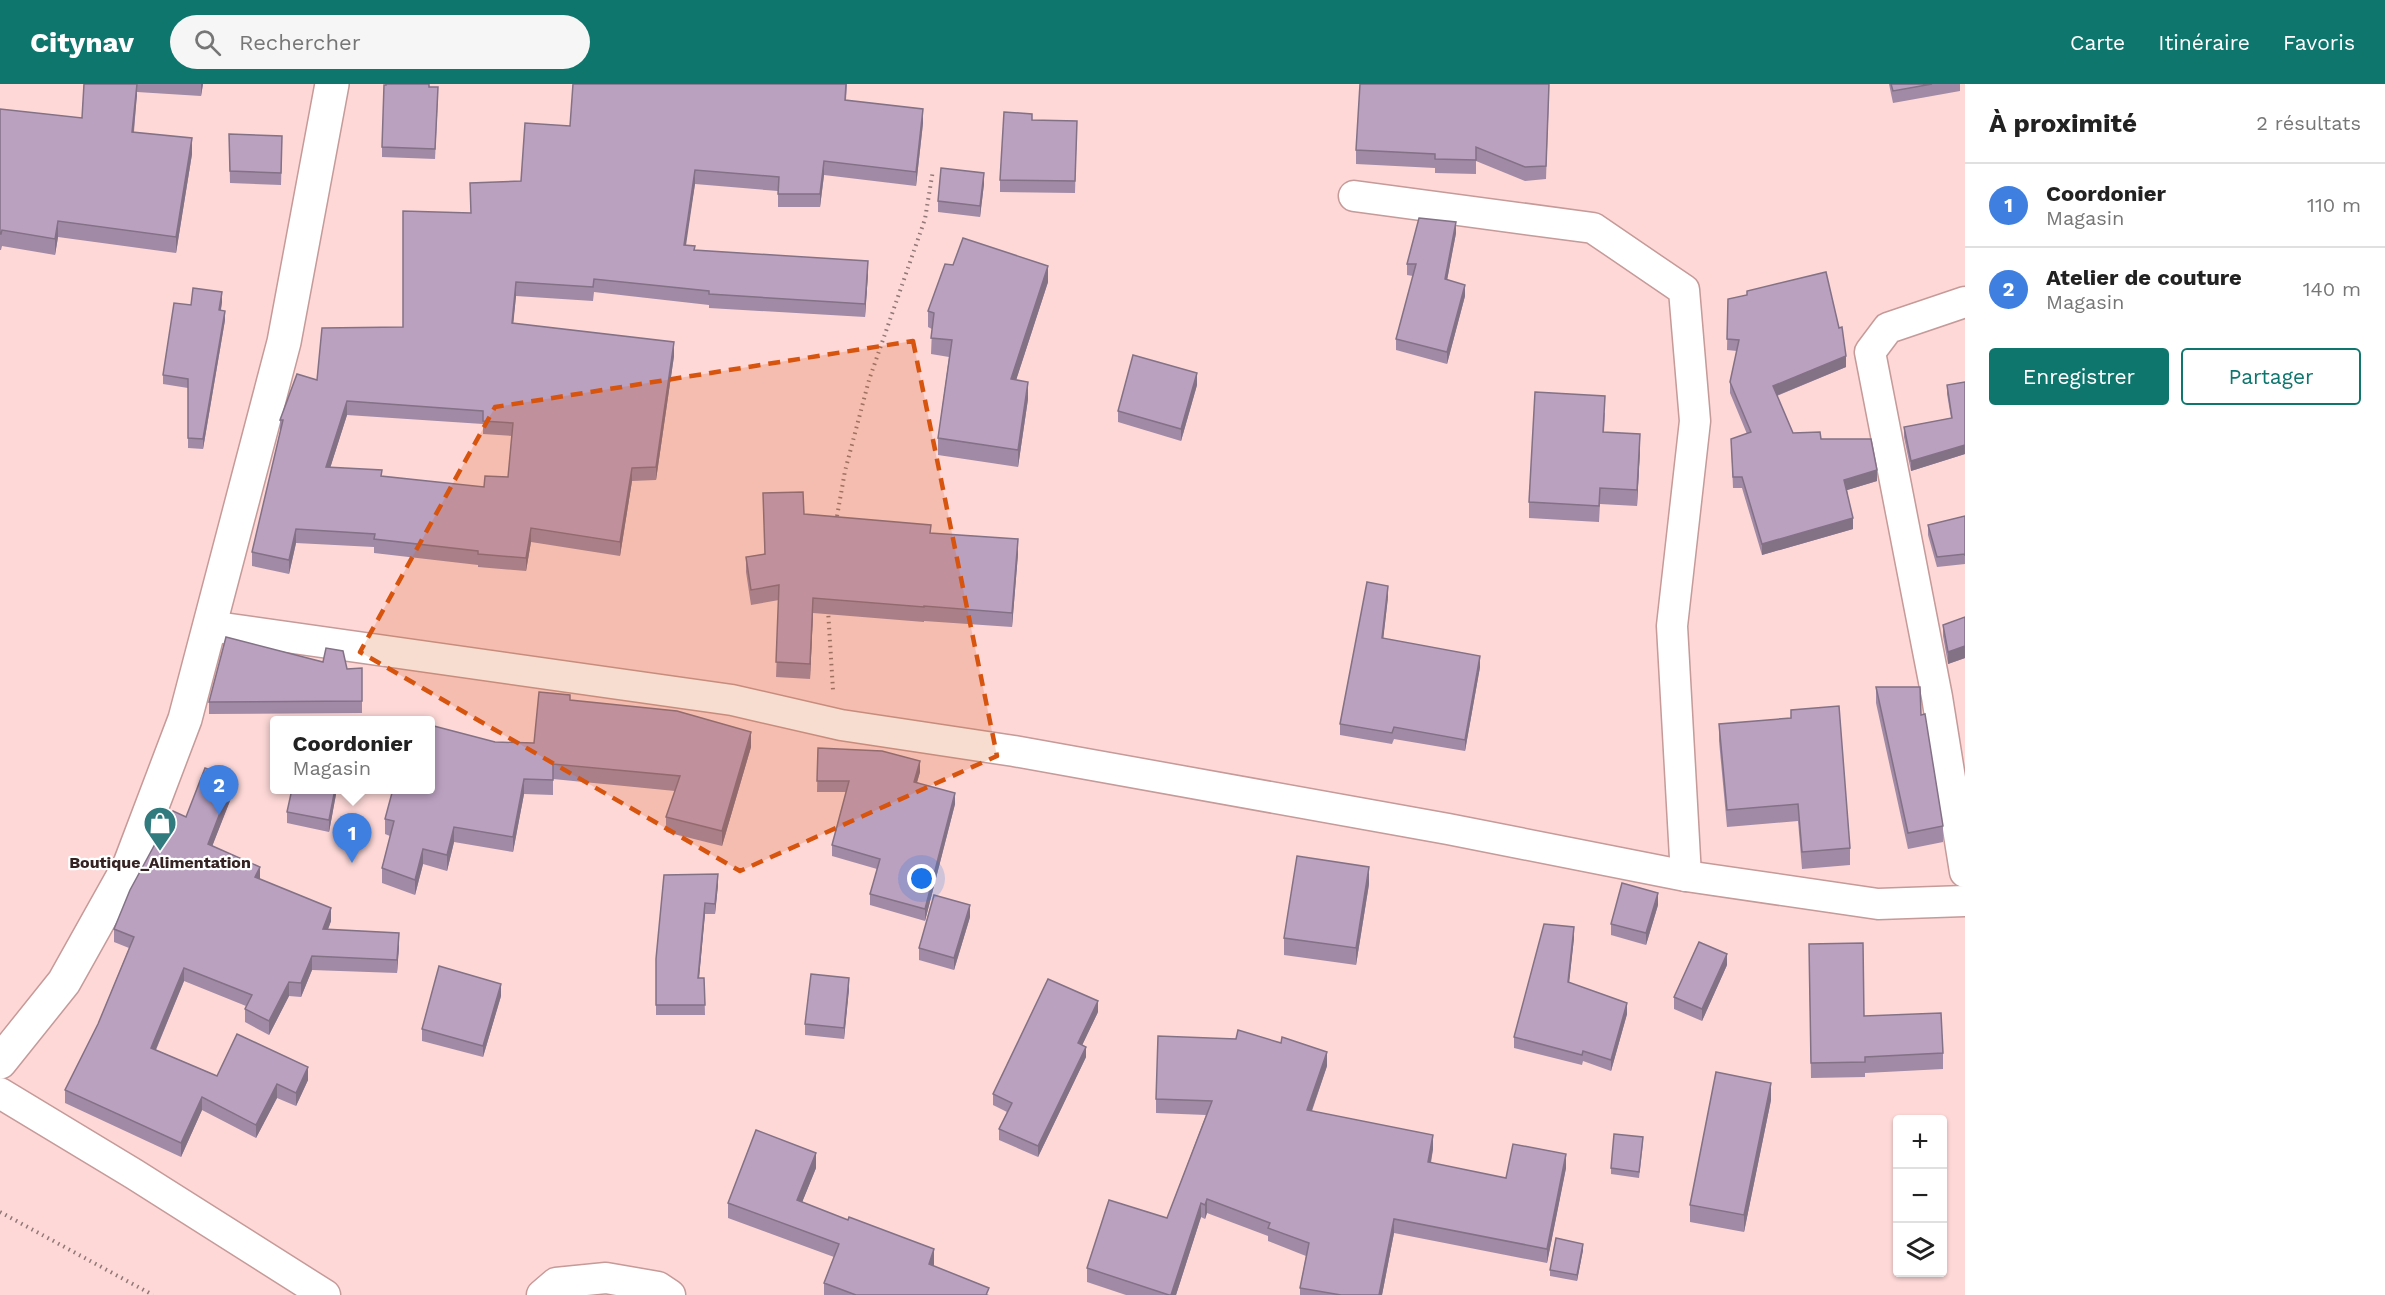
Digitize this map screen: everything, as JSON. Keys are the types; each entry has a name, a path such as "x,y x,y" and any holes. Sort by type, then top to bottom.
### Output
{"main road":[{"path":"0,1062 64,982 130,864 185,719 284,342 332,84"}],"street":[{"path":"1354,196 1593,228 1684,290 1695,421 1672,626 1686,876"},
{"path":"1965,302 1888,328 1870,352 1936,697 1965,872"},
{"path":"209,626 732,700 841,725 1014,751 1448,829 1686,876 1878,904 1965,901"},
{"path":"0,1093 134,1174 325,1295"},
{"path":"542,1295 556,1283 606,1278 658,1287 670,1295"}],"path":[{"path":"836,523 845,471 866,392 925,219 933,170"},
{"path":"828,607 834,700 841,725"},
{"path":"0,1212 153,1295"}],"highlighted area":[{"path":"913,341 997,756 740,871 360,652 495,407"}],"building":[{"path":"84,84 137,84 132,132 192,138 176,237 58,221 55,239 2,230 0,234 0,109 82,118"},
{"path":"429,84 429,87 438,87 435,149 382,147 384,85"},
{"path":"573,84 846,84 845,100 923,109 916,172 824,161 820,194 778,194 779,177 695,170 684,245 695,246 694,250 868,261 865,304 709,294 709,291 594,279 593,287 516,282 512,323 674,342 656,467 632,468 620,542 531,528 526,558 478,554 478,551 374,539 375,534 296,529 289,560 252,552 283,420 280,420 297,374 317,380 322,328 403,327 403,211 471,213 470,183 521,181 525,123 570,126","holes":["347,401 483,411 483,421 513,423 508,477 485,476 484,487 381,476 382,470 326,467"]},
{"path":"1360,84 1549,84 1546,166 1525,167 1476,147 1476,160 1435,159 1435,154 1356,150"},
{"path":"1891,84 1932,84 1893,91"},
{"path":"1004,112 1032,114 1032,120 1077,121 1075,181 1000,180"},
{"path":"229,134 282,136 281,173 230,171"},
{"path":"941,168 984,173 980,206 938,201"},
{"path":"1419,218 1456,222 1445,279 1465,285 1447,352 1396,339 1416,264 1407,264"},
{"path":"963,238 1048,266 1011,379 1028,382 1018,450 938,438 952,340 931,338 934,313 928,311 945,264 953,265"},
{"path":"1826,272 1839,328 1842,327 1846,356 1773,386 1793,433 1820,432 1821,439 1871,439 1877,470 1844,480 1853,518 1762,544 1742,477 1733,477 1731,439 1751,432 1730,382 1739,340 1727,339 1728,299 1747,295 1747,291"},
{"path":"193,288 222,292 219,310 225,311 203,439 188,438 188,379 163,375 174,303 191,305"},
{"path":"1133,355 1197,373 1181,429 1118,411"},
{"path":"1965,382 1965,445 1911,461 1904,427 1952,418 1947,385"},
{"path":"1535,392 1605,396 1603,432 1640,434 1637,490 1600,488 1599,506 1529,502"},
{"path":"803,492 804,514 931,525 930,533 1018,539 1012,613 813,598 810,664 776,662 779,585 751,590 746,557 765,554 763,493"},
{"path":"1965,516 1965,554 1937,557 1928,525"},
{"path":"1367,582 1388,586 1382,638 1480,656 1465,740 1394,727 1392,733 1340,724"},
{"path":"1965,617 1965,646 1948,652 1943,625"},
{"path":"226,637 323,662 326,648 343,651 347,669 362,668 362,701 209,702"},
{"path":"1876,687 1920,687 1921,715 1925,714 1943,826 1908,833"},
{"path":"539,692 570,695 570,700 677,711 751,732 722,831 666,817 680,776 553,764 553,780 524,779 513,837 454,827 447,855 423,849 415,880 382,868 394,821 385,819 392,794 435,794 435,726 495,742 534,743"},
{"path":"1839,706 1850,848 1802,852 1798,804 1727,810 1719,724 1791,718 1791,710"},
{"path":"818,748 882,751 920,761 914,782 955,793 925,909 870,894 880,859 832,845 849,781 817,781"},
{"path":"205,768 233,779 208,844 260,867 255,877 331,908 323,929 399,933 397,960 312,956 301,983 289,982 269,1021 245,1009 252,995 184,968 151,1048 217,1076 237,1034 308,1067 296,1093 277,1084 256,1125 202,1097 181,1143 65,1090 98,1024 134,937 114,929 130,890 173,811 186,817"},
{"path":"291,794 334,794 329,820 287,812"},
{"path":"1297,856 1369,867 1356,948 1284,938"},
{"path":"718,874 715,904 705,903 698,978 704,978 705,1005 656,1005 656,959 664,875"},
{"path":"1622,883 1658,893 1646,933 1611,924"},
{"path":"934,895 970,905 954,958 919,948"},
{"path":"1544,924 1574,927 1568,982 1627,1003 1611,1060 1583,1051 1582,1055 1514,1037"},
{"path":"1699,942 1727,954 1702,1009 1674,997"},
{"path":"1863,943 1864,1016 1941,1013 1943,1053 1865,1057 1865,1062 1811,1063 1809,944"},
{"path":"439,966 501,984 483,1046 422,1029"},
{"path":"811,974 849,978 844,1028 805,1024"},
{"path":"1048,979 1098,1001 1078,1043 1086,1047 1038,1146 999,1129 1012,1103 993,1094"},
{"path":"1238,1030 1281,1043 1282,1037 1327,1052 1307,1110 1433,1135 1428,1162 1506,1178 1513,1144 1566,1154 1547,1249 1394,1219 1379,1295 1341,1295 1300,1288 1309,1243 1268,1228 1270,1223 1207,1199 1205,1205 1201,1203 1171,1295 1087,1268 1109,1200 1167,1218 1212,1101 1156,1099 1158,1036 1236,1039"},
{"path":"1716,1072 1771,1083 1744,1215 1690,1205"},
{"path":"756,1130 816,1153 797,1200 934,1249 929,1264 989,1288 986,1295 856,1295 824,1283 839,1244 728,1203"},
{"path":"1614,1134 1643,1137 1639,1172 1611,1168"},
{"path":"1556,1238 1583,1244 1577,1275 1550,1270"}],"place":[{"name":"Atelier de couture","path":"219,815"},
{"name":"Boutique_Alimentation","path":"160,852"},
{"name":"Coordonier","path":"352,863"}]}
